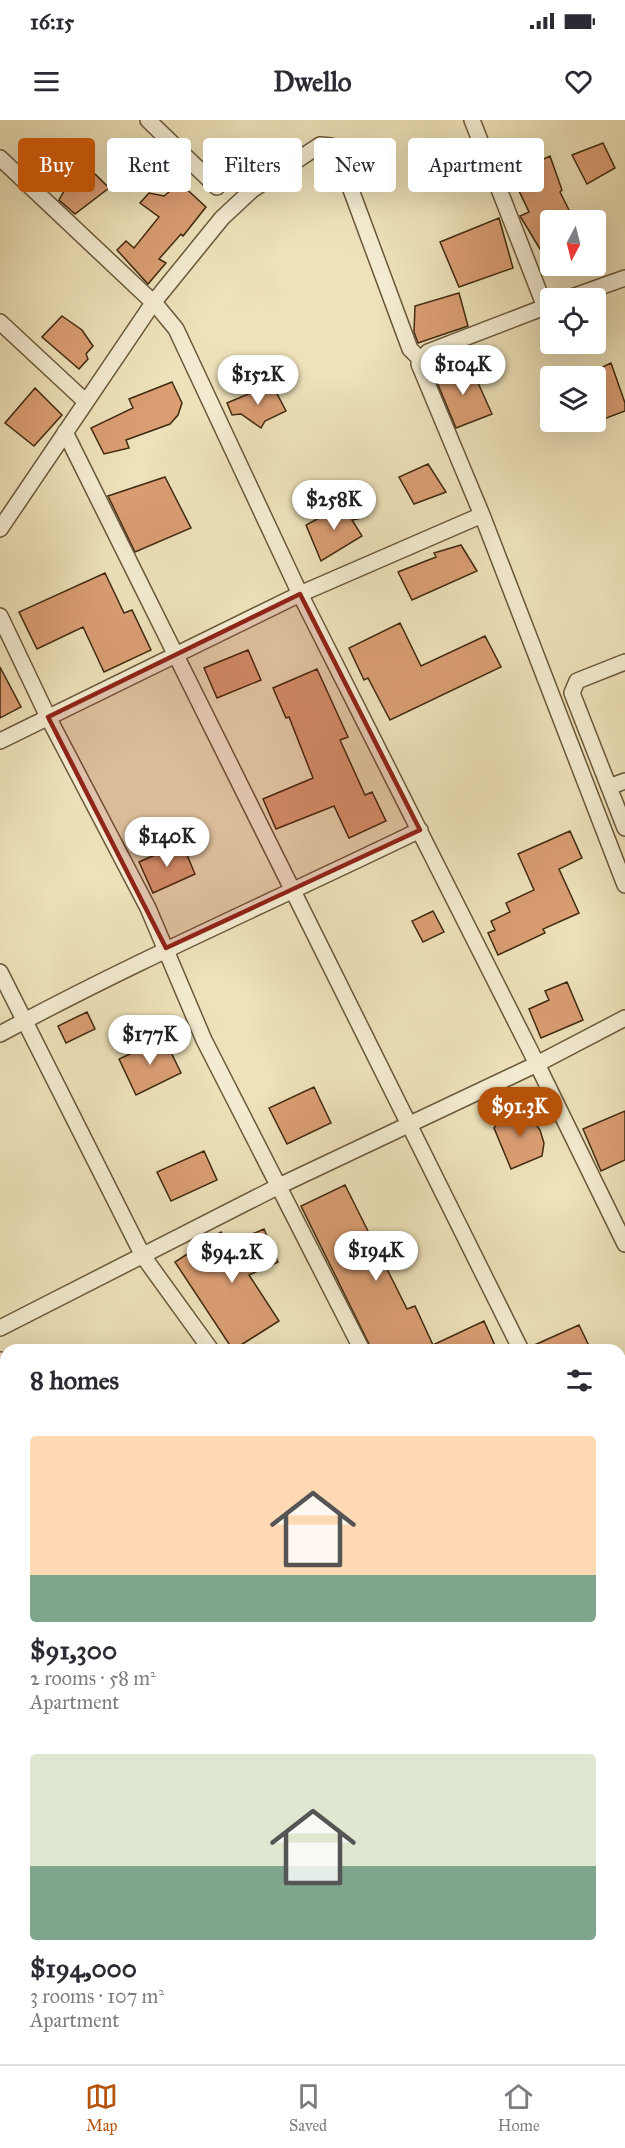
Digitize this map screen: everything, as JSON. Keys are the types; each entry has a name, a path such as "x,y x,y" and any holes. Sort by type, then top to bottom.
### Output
{"street":[{"path":"148,120 203,173"},
{"path":"472,120 541,288"},
{"path":"2,521 153,303 230,208 314,147 325,144 337,152 410,349 420,359"},
{"path":"0,158 153,303 169,319 183,340 300,594 537,1064 625,1245"},
{"path":"597,288 625,278"},
{"path":"540,309 428,352 420,359 419,369 482,515 625,885"},
{"path":"0,322 86,402"},
{"path":"65,432 411,1124 518,1344"},
{"path":"0,741 300,594 482,515"},
{"path":"0,616 48,717 148,908 204,1040 359,1344"},
{"path":"625,662 582,678 572,689 573,698 625,828"},
{"path":"609,787 625,781"},
{"path":"0,1034 166,948 294,892 420,830"},
{"path":"0,972 144,1256 207,1344"},
{"path":"0,1328 279,1186 537,1064 625,1018"}],"highlighted area":[{"path":"300,594 420,830 166,948 48,717"}],"building":[{"path":"603,143 615,168 587,184 572,155"},
{"path":"550,156 562,190 560,192 569,210 540,210 540,249 520,216 529,212 520,192 544,192 544,159"},
{"path":"95,174 107,186 107,190 75,214 59,200 63,192 95,192"},
{"path":"169,192 190,192 206,207 183,236 181,234 159,259 166,263 148,284 117,250 126,241 134,248 159,217 140,203 149,193 164,196"},
{"path":"499,218 513,268 459,287 440,242"},
{"path":"459,293 468,326 418,343 414,332 415,306"},
{"path":"62,316 82,330 93,346 86,354 88,359 79,369 42,337"},
{"path":"611,363 625,403 625,411 606,418 606,366"},
{"path":"471,367 492,414 456,428 434,375"},
{"path":"172,382 182,403 178,415 170,424 126,440 129,448 104,454 91,428 133,408 129,399"},
{"path":"272,384 286,411 265,421 261,428 241,414 232,415 227,403"},
{"path":"35,388 62,415 34,446 5,423"},
{"path":"428,464 446,492 414,504 399,477"},
{"path":"165,477 191,528 135,552 108,496"},
{"path":"349,502 358,519 352,520 362,536 321,561 306,525"},
{"path":"461,545 477,571 412,600 398,572 436,557 434,553"},
{"path":"105,573 124,613 132,610 151,650 104,672 83,627 37,649 19,612"},
{"path":"400,623 421,666 485,636 501,667 390,720 368,678 364,680 349,648"},
{"path":"248,650 261,680 217,698 204,668"},
{"path":"0,667 21,707 0,718"},
{"path":"317,669 348,737 340,740 365,795 372,792 386,821 349,838 334,806 276,829 263,799 313,778 289,717 286,718 273,688"},
{"path":"570,831 582,858 559,869 579,913 543,929 545,933 498,955 488,933 495,930 491,921 510,912 506,903 534,890 518,854"},
{"path":"182,843 195,874 153,893 139,862"},
{"path":"433,911 444,932 423,942 412,921"},
{"path":"567,982 583,1020 541,1038 529,1009 549,1000 545,991"},
{"path":"87,1012 95,1029 66,1043 58,1026"},
{"path":"164,1038 181,1073 136,1095 119,1059"},
{"path":"314,1087 331,1123 287,1144 269,1108"},
{"path":"527,1111 540,1130 544,1143 542,1156 511,1169 494,1128 505,1112"},
{"path":"625,1111 625,1160 601,1171 583,1129"},
{"path":"204,1151 217,1180 171,1201 157,1172"},
{"path":"345,1185 407,1309 415,1306 433,1344 369,1344 301,1206"},
{"path":"264,1229 278,1262 249,1275 279,1321 243,1344 229,1344 175,1262 221,1232 229,1244"},
{"path":"484,1321 494,1344 435,1344"},
{"path":"579,1325 588,1344 537,1344"}]}
